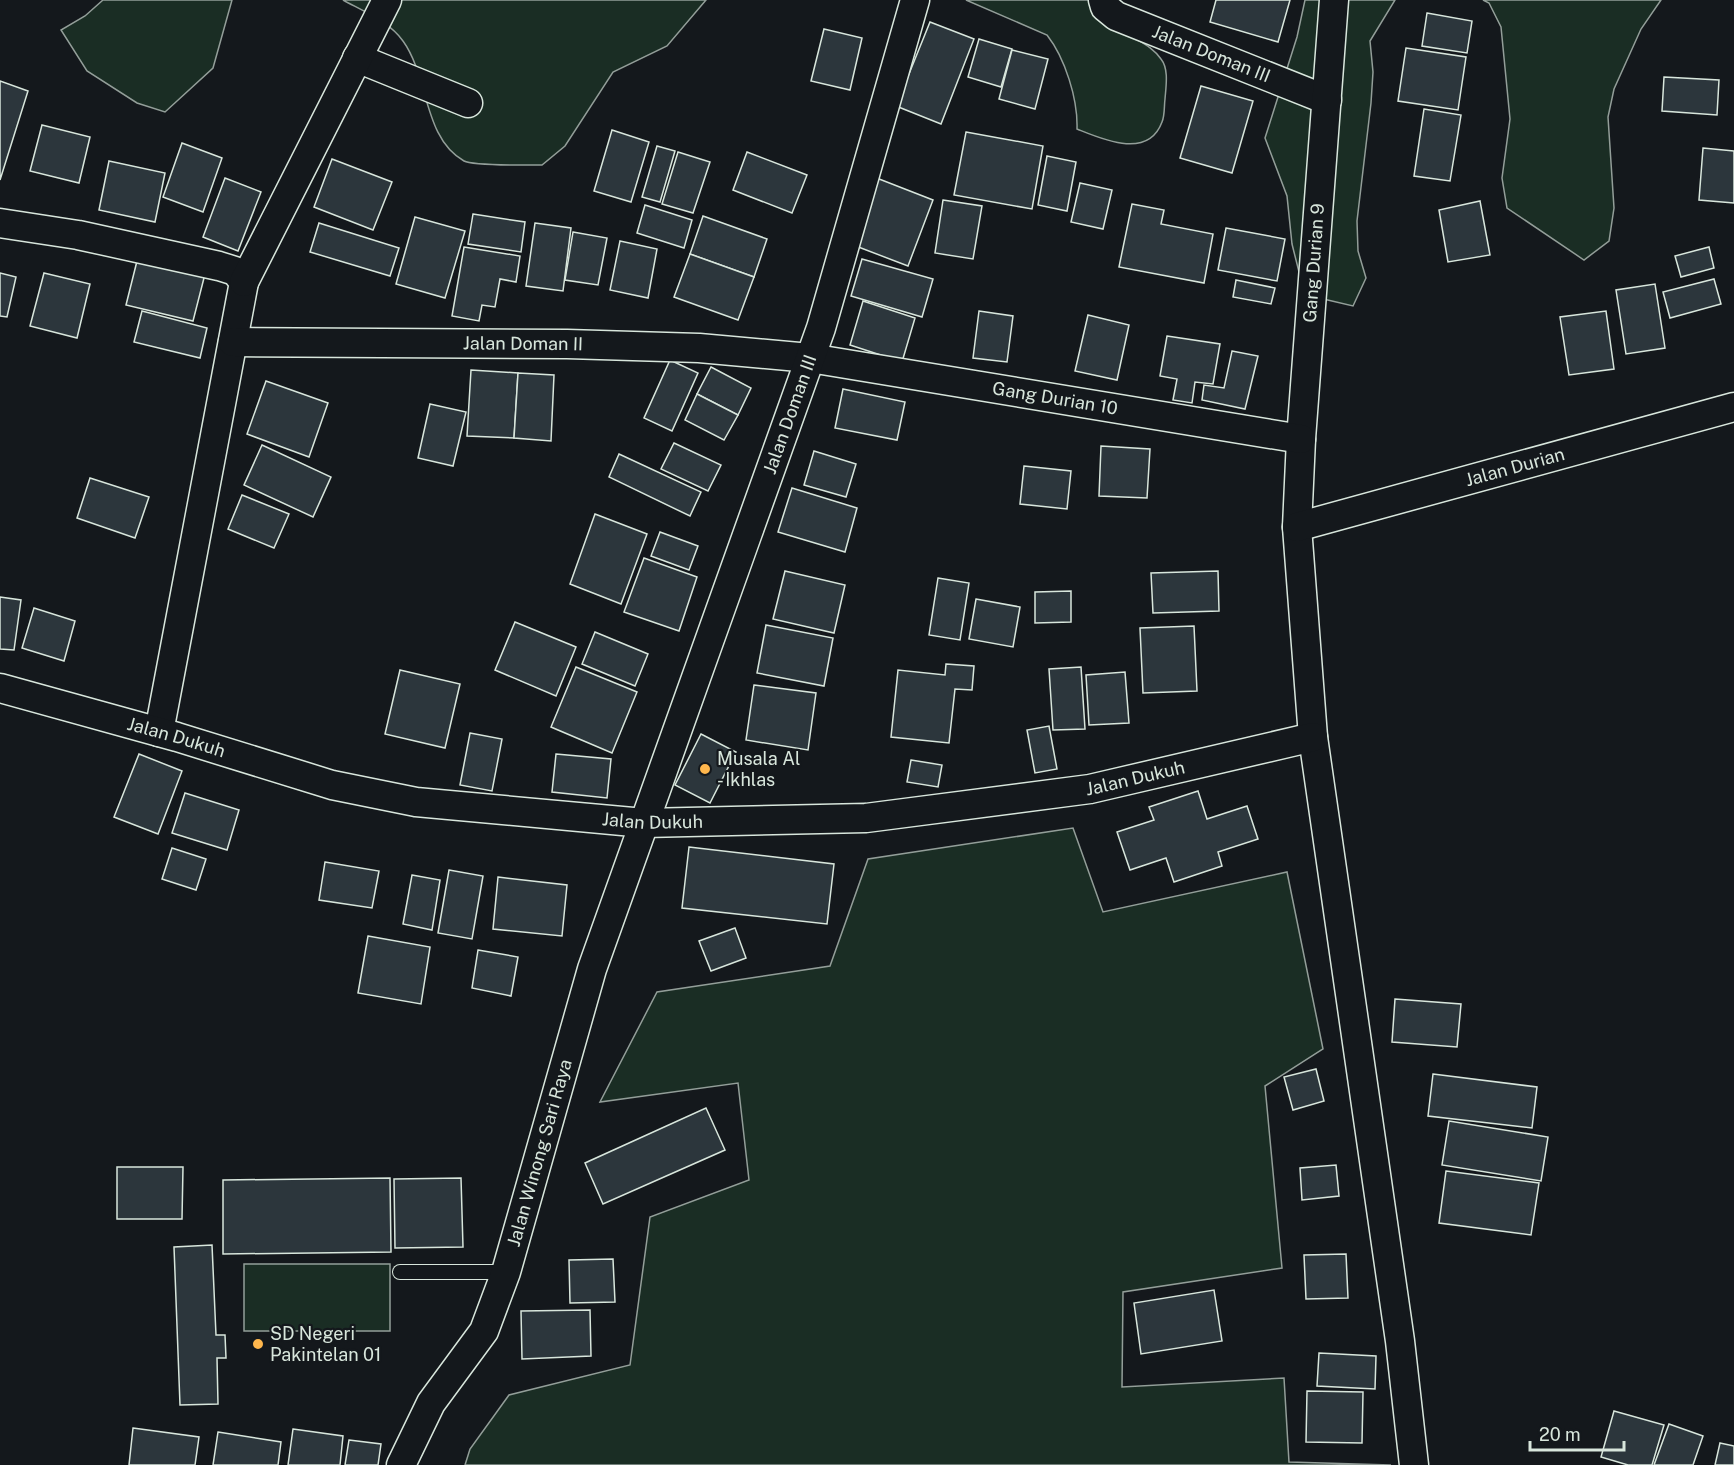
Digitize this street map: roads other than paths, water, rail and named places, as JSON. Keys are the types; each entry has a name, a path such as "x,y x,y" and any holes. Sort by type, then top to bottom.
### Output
{"street":[{"path":"159,732 244,282 387,0"},
{"name":"Jalan Doman III","path":"644,823 810,358 915,0"},
{"name":"Jalan Doman III","path":"1103,0 1105,7 1116,16 1327,100"},
{"name":"Gang Durian 9","path":"1335,0 1301,439 1297,527 1313,737 1400,1341 1414,1465"},
{"path":"357,58 468,103"},
{"path":"0,223 78,235 219,266 235,271 244,282"},
{"name":"Jalan Doman II","path":"233,342 567,344 699,348 810,358"},
{"name":"Gang Durian 10","path":"810,358 1301,439"},
{"name":"Jalan Durian","path":"1297,527 1734,407"},
{"name":"Jalan Dukuh","path":"0,688 159,732 332,785 416,802 644,823 866,818 1090,789 1313,737"},
{"name":"Jalan Winong Sari Raya","path":"401,1465 431,1403 484,1331 506,1272 592,969 644,823"}],"lane":[{"path":"400,1272 506,1272"}],"place":[{"name":"Musala Al - Ikhlas","path":"705,769"},
{"name":"SD Negeri Pakintelan 01","path":"258,1344"}]}
